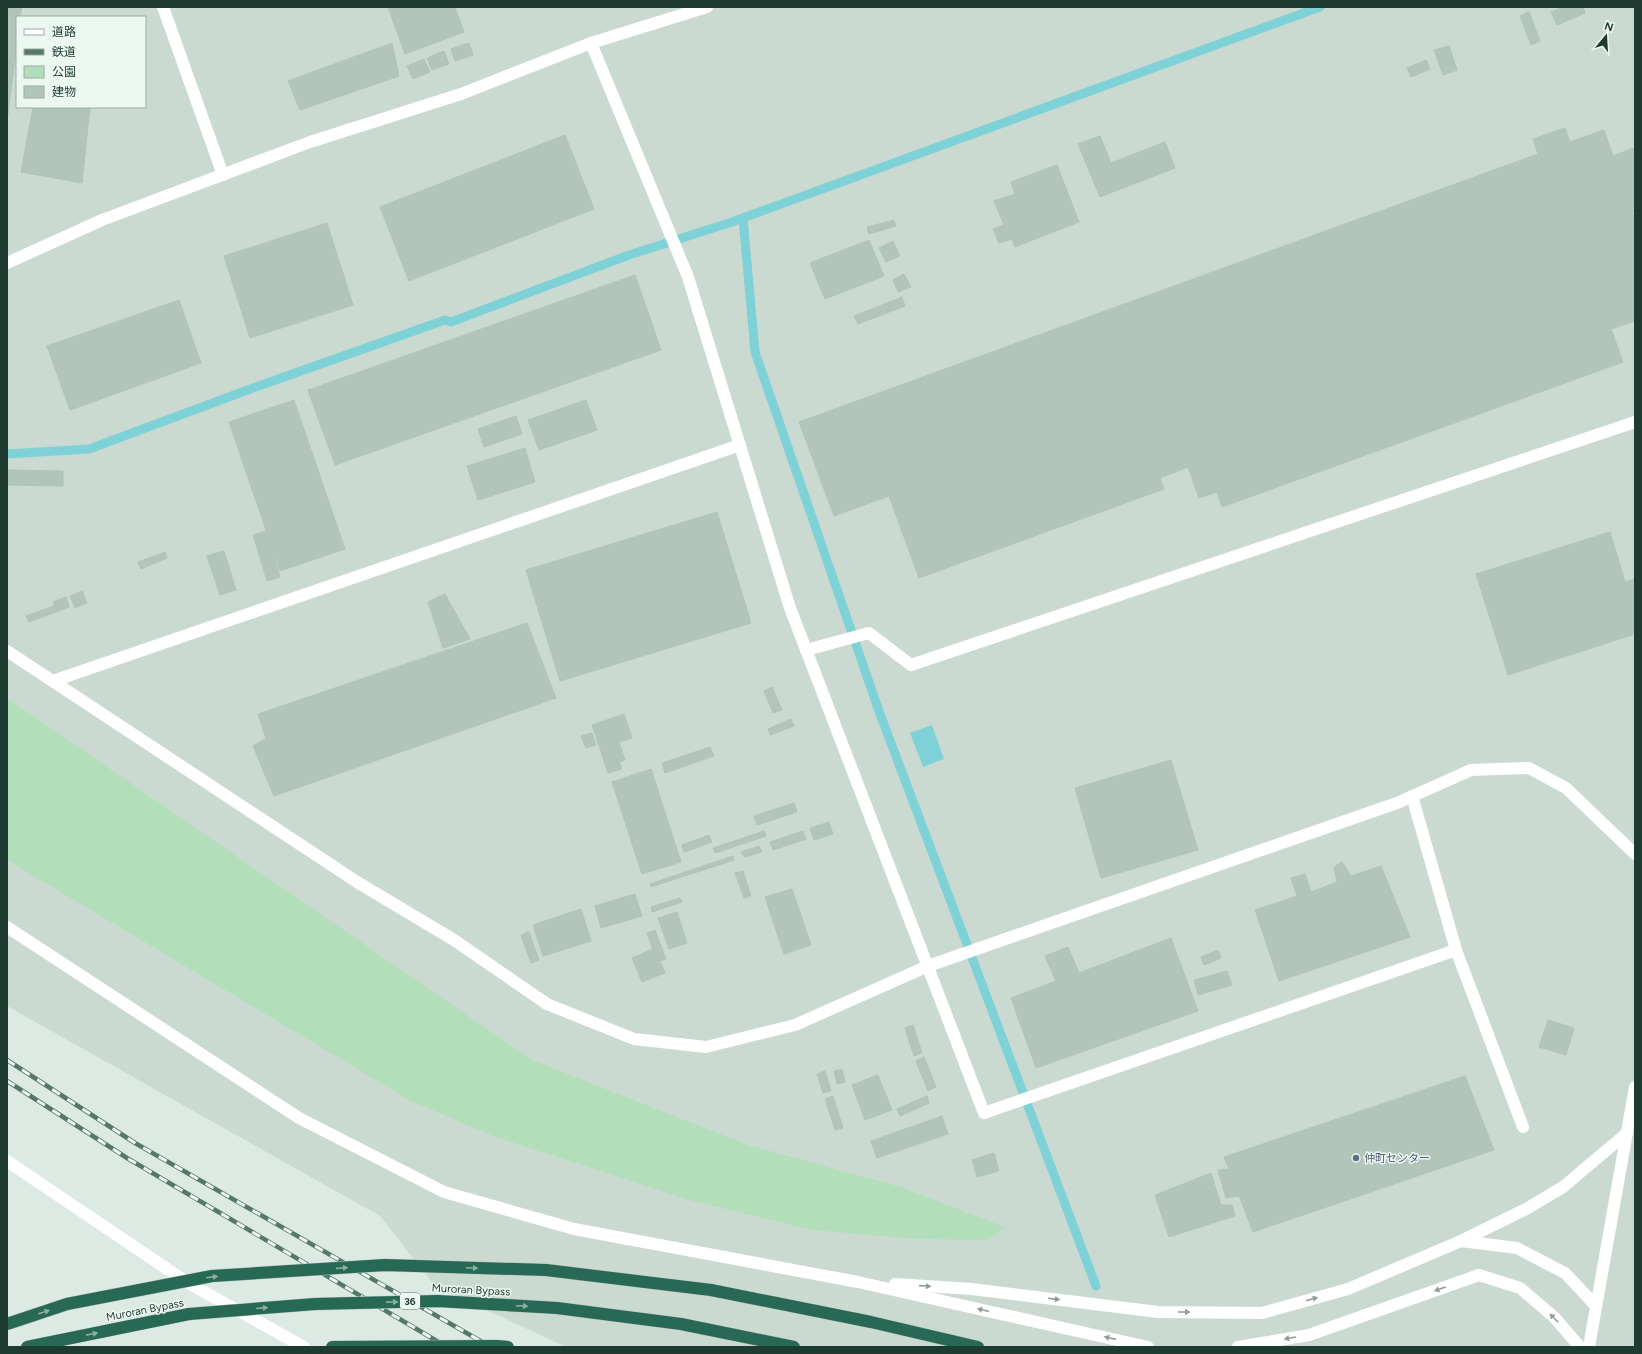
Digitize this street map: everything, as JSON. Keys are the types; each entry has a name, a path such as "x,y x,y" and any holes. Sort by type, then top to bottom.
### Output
{"highway":[{"path":"7,1324 67,1304 212,1276 385,1265 546,1270 711,1290 872,1322 978,1347"},
{"name":"Muroran Bypass","path":"27,1347 189,1314 315,1304 438,1301 573,1310 681,1324 794,1347"},
{"path":"332,1347 508,1347"}],"street":[{"path":"163,7 223,175"},
{"path":"7,263 102,220 310,142 461,94 591,43 707,7"},
{"path":"591,43 688,277 790,608 984,1113 1456,950"},
{"path":"806,650 869,633 911,665 1635,422"},
{"path":"54,681 740,445"},
{"path":"7,651 357,882 454,940 547,1004 634,1039 706,1047 795,1025 928,966 1397,803 1471,770 1529,768 1566,788 1635,854"},
{"path":"1412,796 1456,950 1523,1127"},
{"path":"7,927 299,1118 444,1192 574,1229 858,1282 1148,1347"},
{"path":"1589,1347 1635,1087"},
{"path":"858,1282 972,1289 1158,1312 1262,1313 1348,1289 1461,1241 1526,1209 1563,1187 1627,1132"},
{"path":"7,1161 188,1283 304,1347"},
{"path":"1461,1241 1517,1248 1565,1273 1596,1306"},
{"path":"1238,1347 1309,1335 1479,1275 1520,1288 1554,1317 1580,1347"}],"shaded area":[{"path":"7,7 1635,7 1635,1347 566,1347 435,1286 380,1216 7,1006"}],"green space":[{"path":"7,698 532,1060 748,1145 901,1187 1005,1227 987,1240 916,1239 813,1230 689,1200 493,1136 411,1101 7,860"}],"water":[{"path":"932,725 944,759 923,767 910,733"}],"building":[{"path":"7,7 22,7 20,16 16,16 16,52 7,121"},
{"path":"388,7 455,7 464,32 405,54"},
{"path":"1563,7 1583,7 1585,13 1557,25 1551,12"},
{"path":"1529,12 1540,41 1531,45 1520,16"},
{"path":"392,43 399,76 300,110 288,81"},
{"path":"469,43 473,55 455,61 451,49"},
{"path":"1449,46 1457,70 1443,75 1434,50"},
{"path":"444,51 449,64 432,70 427,58"},
{"path":"424,59 430,72 413,79 407,66"},
{"path":"1426,60 1430,69 1411,77 1407,68"},
{"path":"33,108 90,108 82,183 21,172"},
{"path":"1565,128 1570,142 1604,130 1613,156 1633,148 1635,153 1635,211 1632,212 1635,220 1635,321 1611,329 1623,362 1222,507 1217,492 1199,498 1188,467 1160,478 1164,489 919,578 889,496 834,516 799,422 1538,154 1533,139"},
{"path":"565,135 594,209 409,281 380,207"},
{"path":"1100,136 1111,163 1165,142 1175,168 1100,197 1078,144"},
{"path":"1057,165 1079,222 1015,247 1012,239 999,243 993,229 1004,225 994,201 1015,194 1011,182"},
{"path":"894,220 896,226 869,234 867,227"},
{"path":"327,223 353,305 250,338 224,256"},
{"path":"869,240 884,276 825,299 810,263"},
{"path":"893,241 900,256 886,262 879,248"},
{"path":"904,274 911,287 898,292 893,280"},
{"path":"635,275 661,350 335,465 308,390"},
{"path":"902,297 905,306 858,324 854,316"},
{"path":"179,300 201,363 70,410 47,346"},
{"path":"294,400 345,549 280,571 229,422"},
{"path":"586,400 597,430 539,450 528,420"},
{"path":"516,416 522,434 484,447 478,429"},
{"path":"525,448 535,482 478,500 467,466"},
{"path":"7,470 63,471 63,486 7,485"},
{"path":"717,512 751,623 560,681 526,570"},
{"path":"266,531 280,577 267,581 253,535"},
{"path":"1610,532 1625,582 1635,579 1635,634 1508,675 1476,574"},
{"path":"224,551 236,590 220,595 207,556"},
{"path":"165,552 167,558 141,569 138,562"},
{"path":"82,591 87,603 75,608 70,596"},
{"path":"445,594 470,639 443,648 428,602"},
{"path":"66,597 69,607 29,622 26,616 54,606 53,602"},
{"path":"527,623 556,698 274,796 253,746 266,739 258,714"},
{"path":"772,687 782,710 773,713 764,691"},
{"path":"624,714 632,738 619,742 625,760 619,762 622,769 608,773 592,725"},
{"path":"791,719 794,726 770,735 768,729"},
{"path":"592,733 596,745 586,748 581,736"},
{"path":"710,747 714,756 665,773 662,763"},
{"path":"1171,760 1198,850 1101,878 1075,788"},
{"path":"651,769 681,862 642,874 612,782"},
{"path":"794,803 797,812 757,825 754,816"},
{"path":"829,822 833,834 814,840 810,828"},
{"path":"764,831 766,836 715,853 713,848"},
{"path":"803,831 806,839 773,850 770,842"},
{"path":"709,835 712,842 684,852 682,845"},
{"path":"759,846 762,852 745,857 741,852"},
{"path":"733,856 734,860 651,887 650,884"},
{"path":"1342,862 1351,876 1381,866 1410,937 1279,981 1255,910 1297,896 1291,878 1305,874 1311,892 1337,882 1334,867"},
{"path":"743,871 751,896 744,898 735,873"},
{"path":"792,889 811,945 784,954 765,897"},
{"path":"635,894 642,916 601,928 595,906"},
{"path":"680,898 682,902 652,912 651,907"},
{"path":"581,909 591,941 543,956 533,925"},
{"path":"677,912 687,943 669,949 658,918"},
{"path":"655,930 666,959 660,961 665,973 642,982 632,958 653,949 647,933"},
{"path":"529,932 539,960 531,963 521,935"},
{"path":"1171,938 1198,1011 1036,1068 1011,998 1056,981 1045,956 1068,947 1079,973"},
{"path":"1218,950 1221,958 1204,965 1201,957"},
{"path":"1227,971 1232,985 1198,995 1194,980"},
{"path":"1548,1020 1574,1028 1566,1055 1539,1047"},
{"path":"913,1025 922,1053 914,1056 905,1028"},
{"path":"924,1057 936,1087 928,1091 916,1061"},
{"path":"842,1069 845,1082 837,1084 834,1071"},
{"path":"825,1071 831,1091 823,1093 817,1074"},
{"path":"878,1075 892,1110 865,1120 852,1085"},
{"path":"1465,1076 1494,1150 1253,1232 1239,1196 1226,1198 1218,1170 1229,1169 1224,1157"},
{"path":"833,1096 843,1128 835,1130 825,1099"},
{"path":"927,1096 929,1103 900,1116 897,1109"},
{"path":"942,1116 948,1134 877,1158 871,1141"},
{"path":"994,1153 999,1171 977,1177 972,1160"},
{"path":"1211,1173 1221,1205 1232,1205 1235,1216 1169,1237 1155,1195"}],"waterway":[{"path":"7,454 89,449 253,388 445,320 451,322 629,255 732,222 1320,7"},
{"path":"743,218 755,352 880,714 1096,1286"}],"railway":[{"path":"7,1060 135,1143 491,1347"},
{"path":"7,1081 127,1158 447,1347"}],"place":[{"name":"仲町センター","path":"1356,1158"}]}
